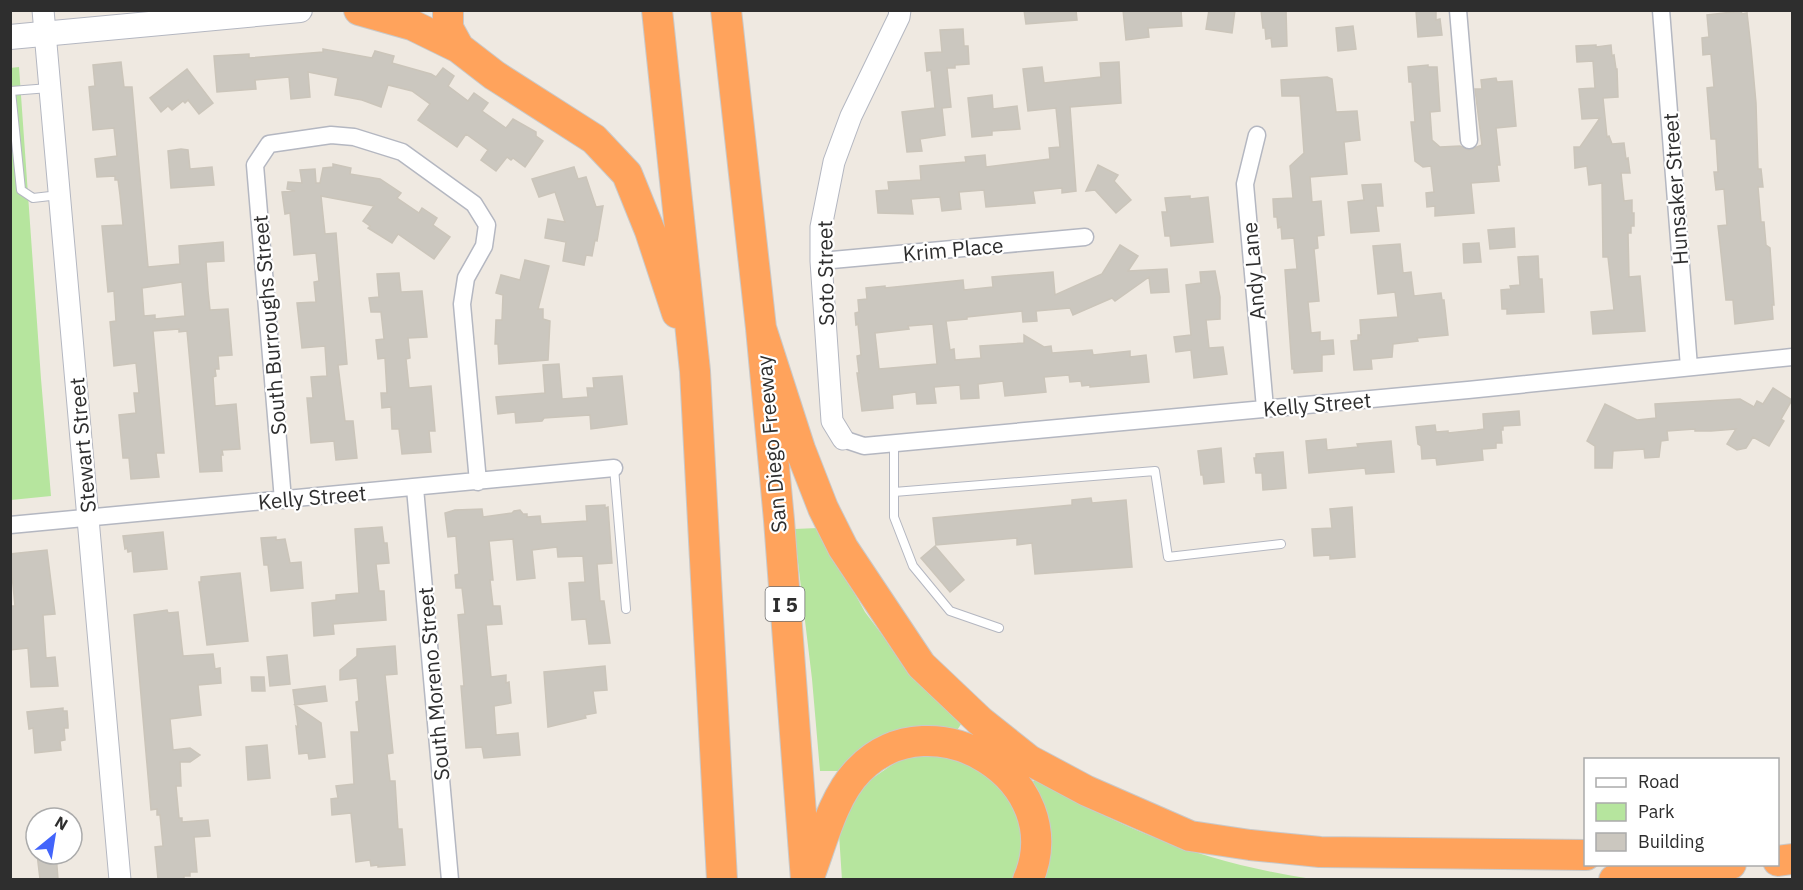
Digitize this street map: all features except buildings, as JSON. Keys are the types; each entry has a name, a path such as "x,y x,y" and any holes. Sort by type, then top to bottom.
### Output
{"highway":[{"path":"359,10 412,25 459,48 494,75 594,140 627,174 650,231 695,371"},
{"path":"448,10 448,28 459,48"},
{"path":"657,10 695,371 722,879"},
{"name":"San Diego Freeway","path":"726,10 761,328 779,520 807,879"},
{"path":"761,328 800,449 823,508 843,548 921,665 980,721 1029,760 1087,791 1190,836 1320,852 1584,855"},
{"path":"807,879 845,786 859,769 889,749 923,741 957,744 986,757 1017,786 1025,799 1033,826 1034,850 1028,879"},
{"path":"1614,879 1700,866"}],"main road":[{"path":"10,37 44,22 300,10"}],"street":[{"name":"Soto Street","path":"843,439 832,421 820,227 834,162 851,116 900,10"},
{"path":"1458,10 1469,140"},
{"name":"Hunsaker Street","path":"1661,10 1689,367"},
{"name":"Stewart Street","path":"44,22 120,879"},
{"name":"South Burroughs Street","path":"283,500 255,165 269,144 331,135 354,137 402,152 474,204 487,225 484,246 466,278 462,304 477,482"},
{"name":"Andy Lane","path":"1257,135 1245,184 1265,408"},
{"name":"Krim Place","path":"821,261 1085,237"},
{"name":"Kelly Street","path":"843,439 864,447 1792,357"},
{"name":"Kelly Street","path":"10,525 614,468"},
{"name":"South Moreno Street","path":"415,488 450,879"}],"lane":[{"path":"50,88 11,91 21,190 33,198 59,195"},
{"path":"894,444 894,517 912,566 950,611 999,628"},
{"path":"614,468 626,609"},
{"path":"894,492 1155,471 1168,557 1281,544"}],"green space":[{"path":"19,67 51,496 11,500 10,68"},
{"path":"818,528 865,612 898,656 963,721 956,732 841,771 820,771 812,679 794,529"},
{"path":"955,754 1009,792 1023,832 1017,879 842,880 839,834 854,791 902,758"},
{"path":"1037,779 1104,815 1203,855 1312,879 1039,879 1027,785"}]}
